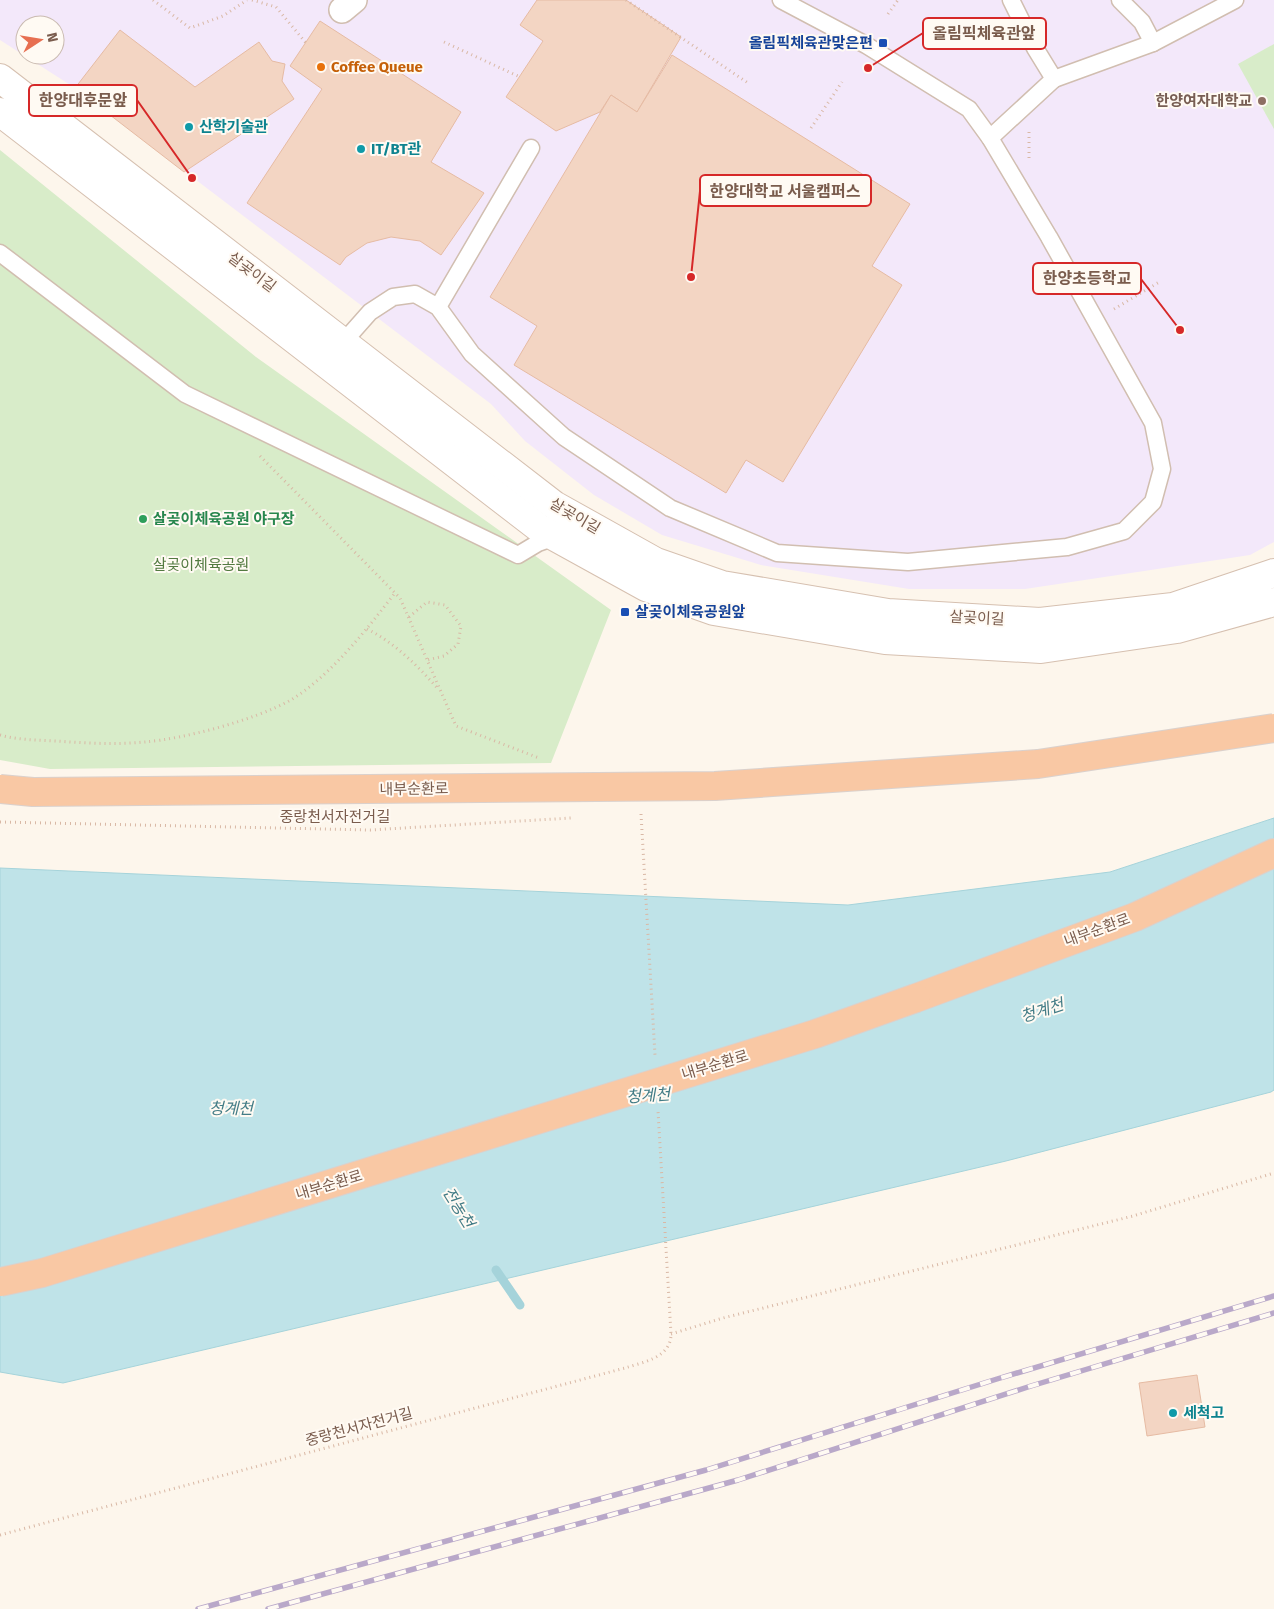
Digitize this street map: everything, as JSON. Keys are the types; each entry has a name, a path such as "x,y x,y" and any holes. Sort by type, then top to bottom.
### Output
{"highway":[{"name":"내부순환로","path":"0,789 43,792 715,786 1038,764 1274,728"},
{"name":"내부순환로","path":"0,1282 42,1273 815,1034 1135,917 1274,854"}],"main road":[{"name":"살곶이길","path":"0,78 554,505 656,562 722,585 888,613 1040,622 1173,607 1274,573"},
{"name":"살곶이길","path":"0,112 539,528 646,587 714,611 885,640 1040,649 1177,629 1274,602"}],"lane":[{"path":"326,363 370,312 393,296 415,294 438,308 472,354 564,437 670,508 777,553 908,562 1067,547 1124,530 1153,502 1162,469 1153,423 1049,237 990,138 970,109 866,45 781,0"},
{"path":"1012,0 1035,48 1054,79"},
{"path":"1120,0 1142,22 1153,43"},
{"path":"990,138 1054,79 1153,43 1235,0"},
{"path":"438,308 532,148"},
{"path":"0,253 184,394 518,554 538,543 555,537"}],"path":[{"path":"153,0 190,28 223,16 247,0"},
{"path":"252,0 276,7 306,43"},
{"path":"626,0 748,83"},
{"path":"888,14 898,0"},
{"path":"444,42 520,77"},
{"path":"811,128 842,82"},
{"path":"1113,310 1161,281"},
{"path":"258,454 400,598 456,726 542,759"},
{"path":"0,735 13,739 87,743 144,742 199,732 250,718 290,700 328,670 367,629 395,593"},
{"path":"409,617 426,602 445,605 461,626 458,644 444,656 428,660"},
{"path":"367,629 382,637 402,653 442,693"},
{"path":"631,814 641,813 642,841"},
{"name":"중랑천서자전거길","path":"0,822 370,830 573,818"},
{"path":"668,1294 671,1334 723,1318 1133,1216 1274,1173"},
{"name":"중랑천서자전거길","path":"0,1535 625,1368 660,1354 668,1346 671,1334"}],"shaded area":[{"path":"0,0 1274,0 1274,542 1250,555 1025,589 909,589 761,565 662,535 594,495 525,441 491,404 75,88 39,65 65,65 65,15 15,15 15,50 0,40"}],"green space":[{"path":"1274,44 1274,129 1238,64"},
{"name":"살곶이체육공원","path":"0,150 256,357 611,610 551,763 50,769 0,760"}],"water":[{"name":"청계천","path":"1274,818 1274,1090 1271,1092 1006,1161 63,1383 0,1372 0,868 848,905 1110,872"}],"building":[{"path":"537,0 626,0 681,37 637,112 611,95 600,112 556,131 506,97 543,41 520,25"},
{"name":"IT/BT관","path":"320,21 461,112 431,162 484,193 441,255 420,241 391,237 367,243 346,257 340,265 247,203 322,89 290,66"},
{"name":"산학기술관","path":"120,30 195,87 259,42 272,61 285,64 282,81 294,99 184,172 75,88"},
{"path":"672,55 910,204 872,266 902,285 783,482 746,460 726,493 514,365 537,326 490,297 611,95 637,112"},
{"name":"세척고","path":"1197,1375 1205,1427 1147,1436 1139,1383"}],"waterway":[{"name":"전농천","path":"496,1270 520,1305"}],"railway":[{"path":"198,1609 706,1470 997,1379 1274,1296"},
{"path":"268,1609 738,1480 1031,1386 1274,1313"}],"place":[{"name":"올림픽체육관맞은편","path":"883,43"},
{"name":"Coffee Queue","path":"321,67"},
{"name":"올림픽체육관앞","path":"868,68"},
{"name":"한양여자대학교","path":"1262,101"},
{"name":"산학기술관","path":"189,127"},
{"name":"IT/BT관","path":"361,149"},
{"name":"한양대후문앞","path":"192,178"},
{"name":"한양대학교 서울캠퍼스","path":"691,277"},
{"name":"한양초등학교","path":"1180,330"},
{"name":"살곶이체육공원 야구장","path":"143,519"},
{"name":"살곶이체육공원앞","path":"625,612"},
{"name":"세척고","path":"1173,1413"}]}
